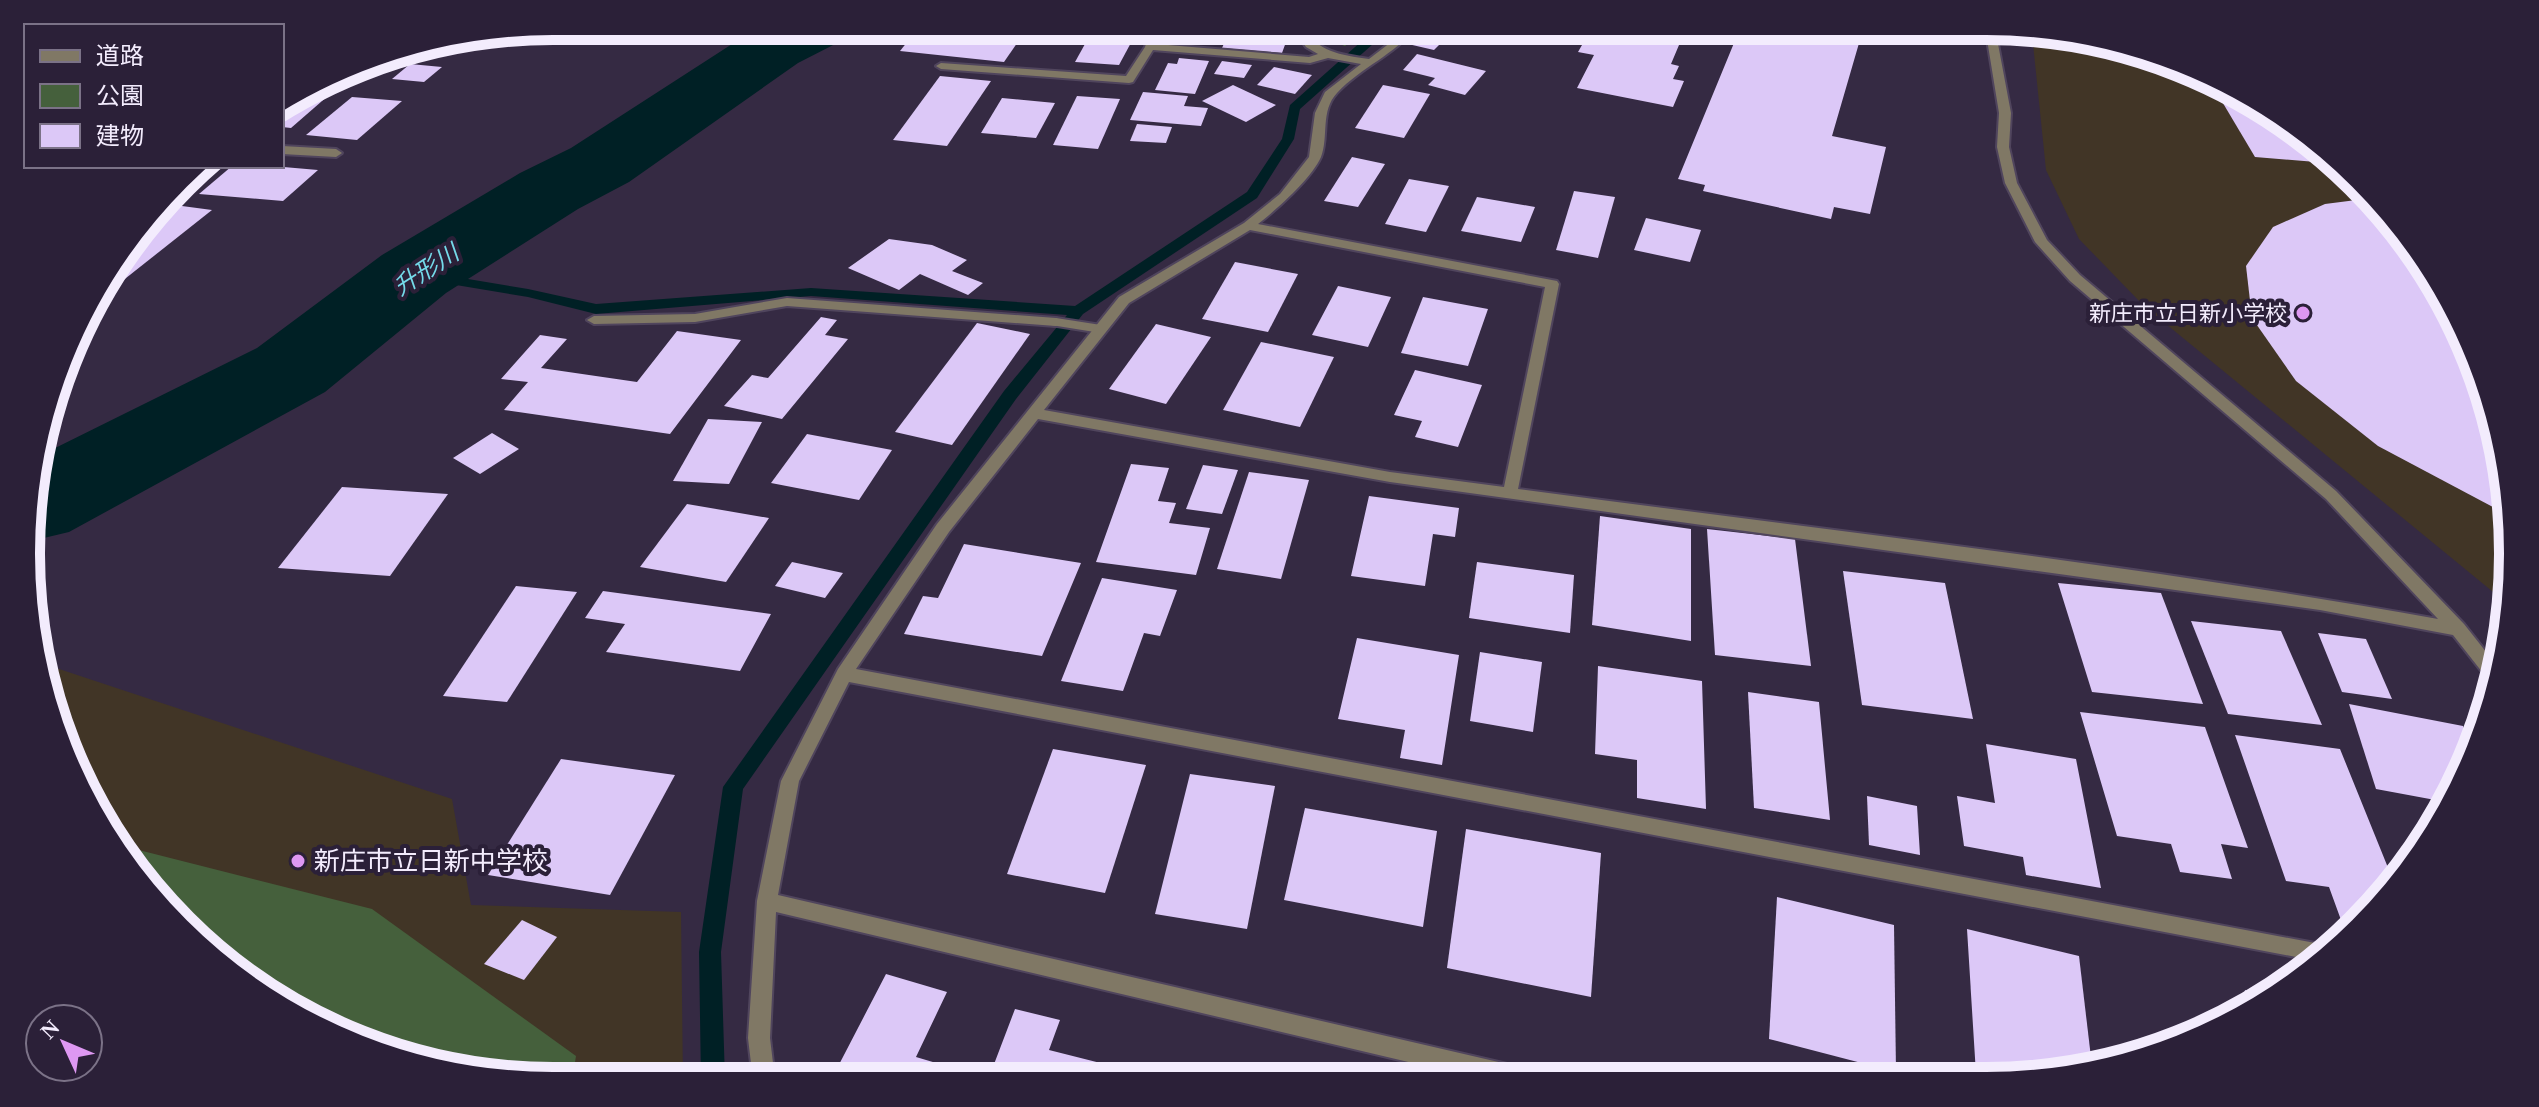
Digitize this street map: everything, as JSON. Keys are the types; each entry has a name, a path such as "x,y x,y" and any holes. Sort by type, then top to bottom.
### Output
{"street":[{"path":"941,66 1129,80 1152,40"},
{"path":"1304,40 1326,55 1369,62"},
{"path":"762,1067 759,1038 767,901 790,781 844,674 943,528 1098,328 1124,300 1248,226 1284,197 1315,157 1321,113 1331,92 1400,40"},
{"path":"1992,40 2005,113 2003,147 2011,183 2041,242 2075,278 2331,495 2458,629 2487,665"},
{"path":"1150,47 1310,60 1326,55"},
{"path":"284,150 336,153"},
{"path":"1248,226 1552,284 1510,493"},
{"path":"594,320 695,318 787,302 1056,322 1098,328"},
{"path":"1032,413 1390,477 2320,604 2458,629"},
{"path":"844,674 2311,950"},
{"path":"767,901 1473,1067"}],"shaded area":[{"name":"新庄市立日新小学校","path":"2033,42 2118,57 2213,93 2298,146 2349,190 2412,268 2446,326 2472,388 2495,486 2499,554 2497,595 2144,306 2079,239 2046,170"},
{"name":"新庄市立日新中学校","path":"53,667 452,799 471,905 681,912 683,1067 554,1067 486,1063 421,1050 357,1028 297,998 241,961 190,917 167,892 127,839 93,781 67,719"}],"green space":[{"path":"1328,40 1352,40 1345,46"},
{"path":"134,849 372,909 576,1056 574,1067 486,1063 388,1040 326,1014 268,980 215,940 167,892"}],"building":[{"path":"909,40 1019,40 1004,62 900,51"},
{"path":"1087,40 1132,40 1119,65 1075,62"},
{"path":"1226,40 1286,42 1282,53 1222,48"},
{"path":"1412,40 1444,40 1434,50 1408,44"},
{"path":"1585,40 1681,40 1671,64 1679,66 1673,79 1684,81 1673,107 1577,88 1594,55 1578,52"},
{"path":"1735,40 1860,40 1832,136 1886,147 1870,214 1834,207 1831,219 1703,191 1705,185 1678,179"},
{"path":"1417,54 1486,71 1465,95 1428,85 1435,78 1403,70"},
{"path":"1179,58 1209,61 1195,94 1155,90 1168,63 1177,64"},
{"path":"1222,61 1252,65 1244,78 1214,74"},
{"path":"410,64 442,67 424,82 392,79"},
{"path":"1274,67 1312,75 1295,94 1257,85"},
{"path":"940,76 991,81 947,146 893,140"},
{"path":"1233,85 1276,105 1246,122 1202,101"},
{"path":"1383,85 1430,94 1404,138 1355,128"},
{"path":"337,88 291,128 284,127 284,117"},
{"path":"1143,92 1188,96 1184,106 1208,108 1201,126 1130,120"},
{"path":"1077,96 1120,99 1098,149 1053,145"},
{"path":"2219,96 2271,127 2318,162 2255,157"},
{"path":"352,97 402,101 357,140 306,135"},
{"path":"1002,98 1055,103 1036,138 981,133"},
{"path":"1137,124 1172,127 1166,143 1130,141"},
{"path":"1352,157 1385,164 1358,207 1324,201"},
{"path":"230,168 318,170 283,201 199,194"},
{"path":"1409,179 1449,186 1426,232 1385,224"},
{"path":"1574,191 1615,197 1598,258 1556,250"},
{"path":"1477,197 1535,207 1521,242 1461,231"},
{"path":"2358,200 2393,241 2430,297 2472,388 2489,453 2497,508 2378,446 2296,381 2252,318 2246,266 2273,227 2325,204"},
{"path":"176,205 212,210 119,282 146,241"},
{"path":"1646,218 1701,230 1690,262 1634,250"},
{"path":"889,239 932,245 967,260 952,271 983,283 968,295 920,274 899,290 848,268"},
{"path":"1235,262 1298,274 1268,332 1202,319"},
{"path":"1338,286 1391,297 1368,347 1312,335"},
{"path":"1423,297 1488,309 1468,366 1401,353"},
{"path":"821,317 837,320 825,335 848,339 782,419 724,406 752,375 768,378"},
{"path":"977,323 1030,334 952,445 895,432"},
{"path":"1156,324 1211,337 1166,404 1109,389"},
{"path":"677,331 741,340 670,434 504,410 528,382 501,379 540,335 567,339 541,368 637,382"},
{"path":"1261,342 1334,357 1300,427 1223,410"},
{"path":"1415,370 1482,385 1458,447 1415,437 1422,421 1394,415"},
{"path":"708,419 762,422 729,484 673,481"},
{"path":"492,433 519,449 480,474 453,458"},
{"path":"807,434 892,450 859,500 771,483"},
{"path":"1131,464 1169,468 1158,501 1176,503 1169,523 1210,528 1196,575 1096,562"},
{"path":"1203,465 1238,470 1222,514 1186,509"},
{"path":"1249,472 1309,480 1281,579 1217,569"},
{"path":"342,487 448,494 390,576 278,568"},
{"path":"1369,496 1459,508 1455,537 1433,534 1425,586 1351,576"},
{"path":"687,504 769,518 726,582 640,567"},
{"path":"1600,516 1691,529 1691,641 1592,625"},
{"path":"1707,529 1795,539 1811,666 1715,655"},
{"path":"964,544 1081,563 1042,656 904,634 923,596 938,598"},
{"path":"792,562 843,573 825,598 775,586"},
{"path":"1477,562 1574,575 1570,633 1469,618"},
{"path":"1843,571 1945,583 1973,719 1862,705"},
{"path":"1102,578 1177,590 1160,636 1144,633 1123,691 1061,681"},
{"path":"2058,583 2161,593 2203,704 2092,692"},
{"path":"516,586 577,592 507,702 443,696"},
{"path":"603,591 771,614 740,671 606,652 625,624 585,618"},
{"path":"2191,621 2281,631 2322,725 2228,714"},
{"path":"2318,633 2366,639 2392,699 2342,692"},
{"path":"1357,638 1459,655 1442,765 1400,758 1405,730 1338,719"},
{"path":"1480,652 1542,662 1533,732 1470,721"},
{"path":"1598,666 1702,681 1706,809 1637,798 1637,760 1595,754"},
{"path":"1748,692 1819,702 1830,820 1754,808"},
{"path":"2349,704 2463,726 2466,734 2435,800 2376,789"},
{"path":"2080,712 2205,727 2248,848 2221,844 2232,879 2180,872 2171,844 2117,836"},
{"path":"2235,735 2340,749 2389,871 2345,921 2341,920 2329,887 2286,881"},
{"path":"1986,744 2076,759 2101,888 2026,875 2023,857 1964,846 1957,796 1995,803"},
{"path":"1053,749 1146,765 1105,893 1007,874"},
{"path":"561,759 675,775 610,895 488,875"},
{"path":"1190,774 1275,786 1247,929 1155,914"},
{"path":"1867,796 1917,806 1920,855 1869,845"},
{"path":"1305,808 1437,831 1423,927 1284,900"},
{"path":"1466,829 1601,853 1591,997 1447,968"},
{"path":"1777,897 1894,925 1896,1067 1877,1067 1769,1039"},
{"path":"522,920 557,937 524,980 484,964"},
{"path":"1967,929 2079,956 2091,1056 2053,1063 1976,1067"},
{"path":"886,974 947,992 916,1057 950,1067 838,1067"},
{"path":"1015,1009 1060,1020 1049,1050 1116,1067 993,1067"}],"waterway":[{"name":"升形川","path":"43,499 291,370 414,274 549,191 600,165 788,40"},
{"path":"1078,311 1252,195 1288,139 1294,108 1370,40"},
{"path":"414,274 528,293 596,309 811,292 1078,311"},
{"path":"713,1067 710,952 733,787 1010,395 1078,311"}],"place":[{"name":"新庄市立日新小学校","path":"2303,313"},
{"name":"新庄市立日新中学校","path":"298,861"}]}
